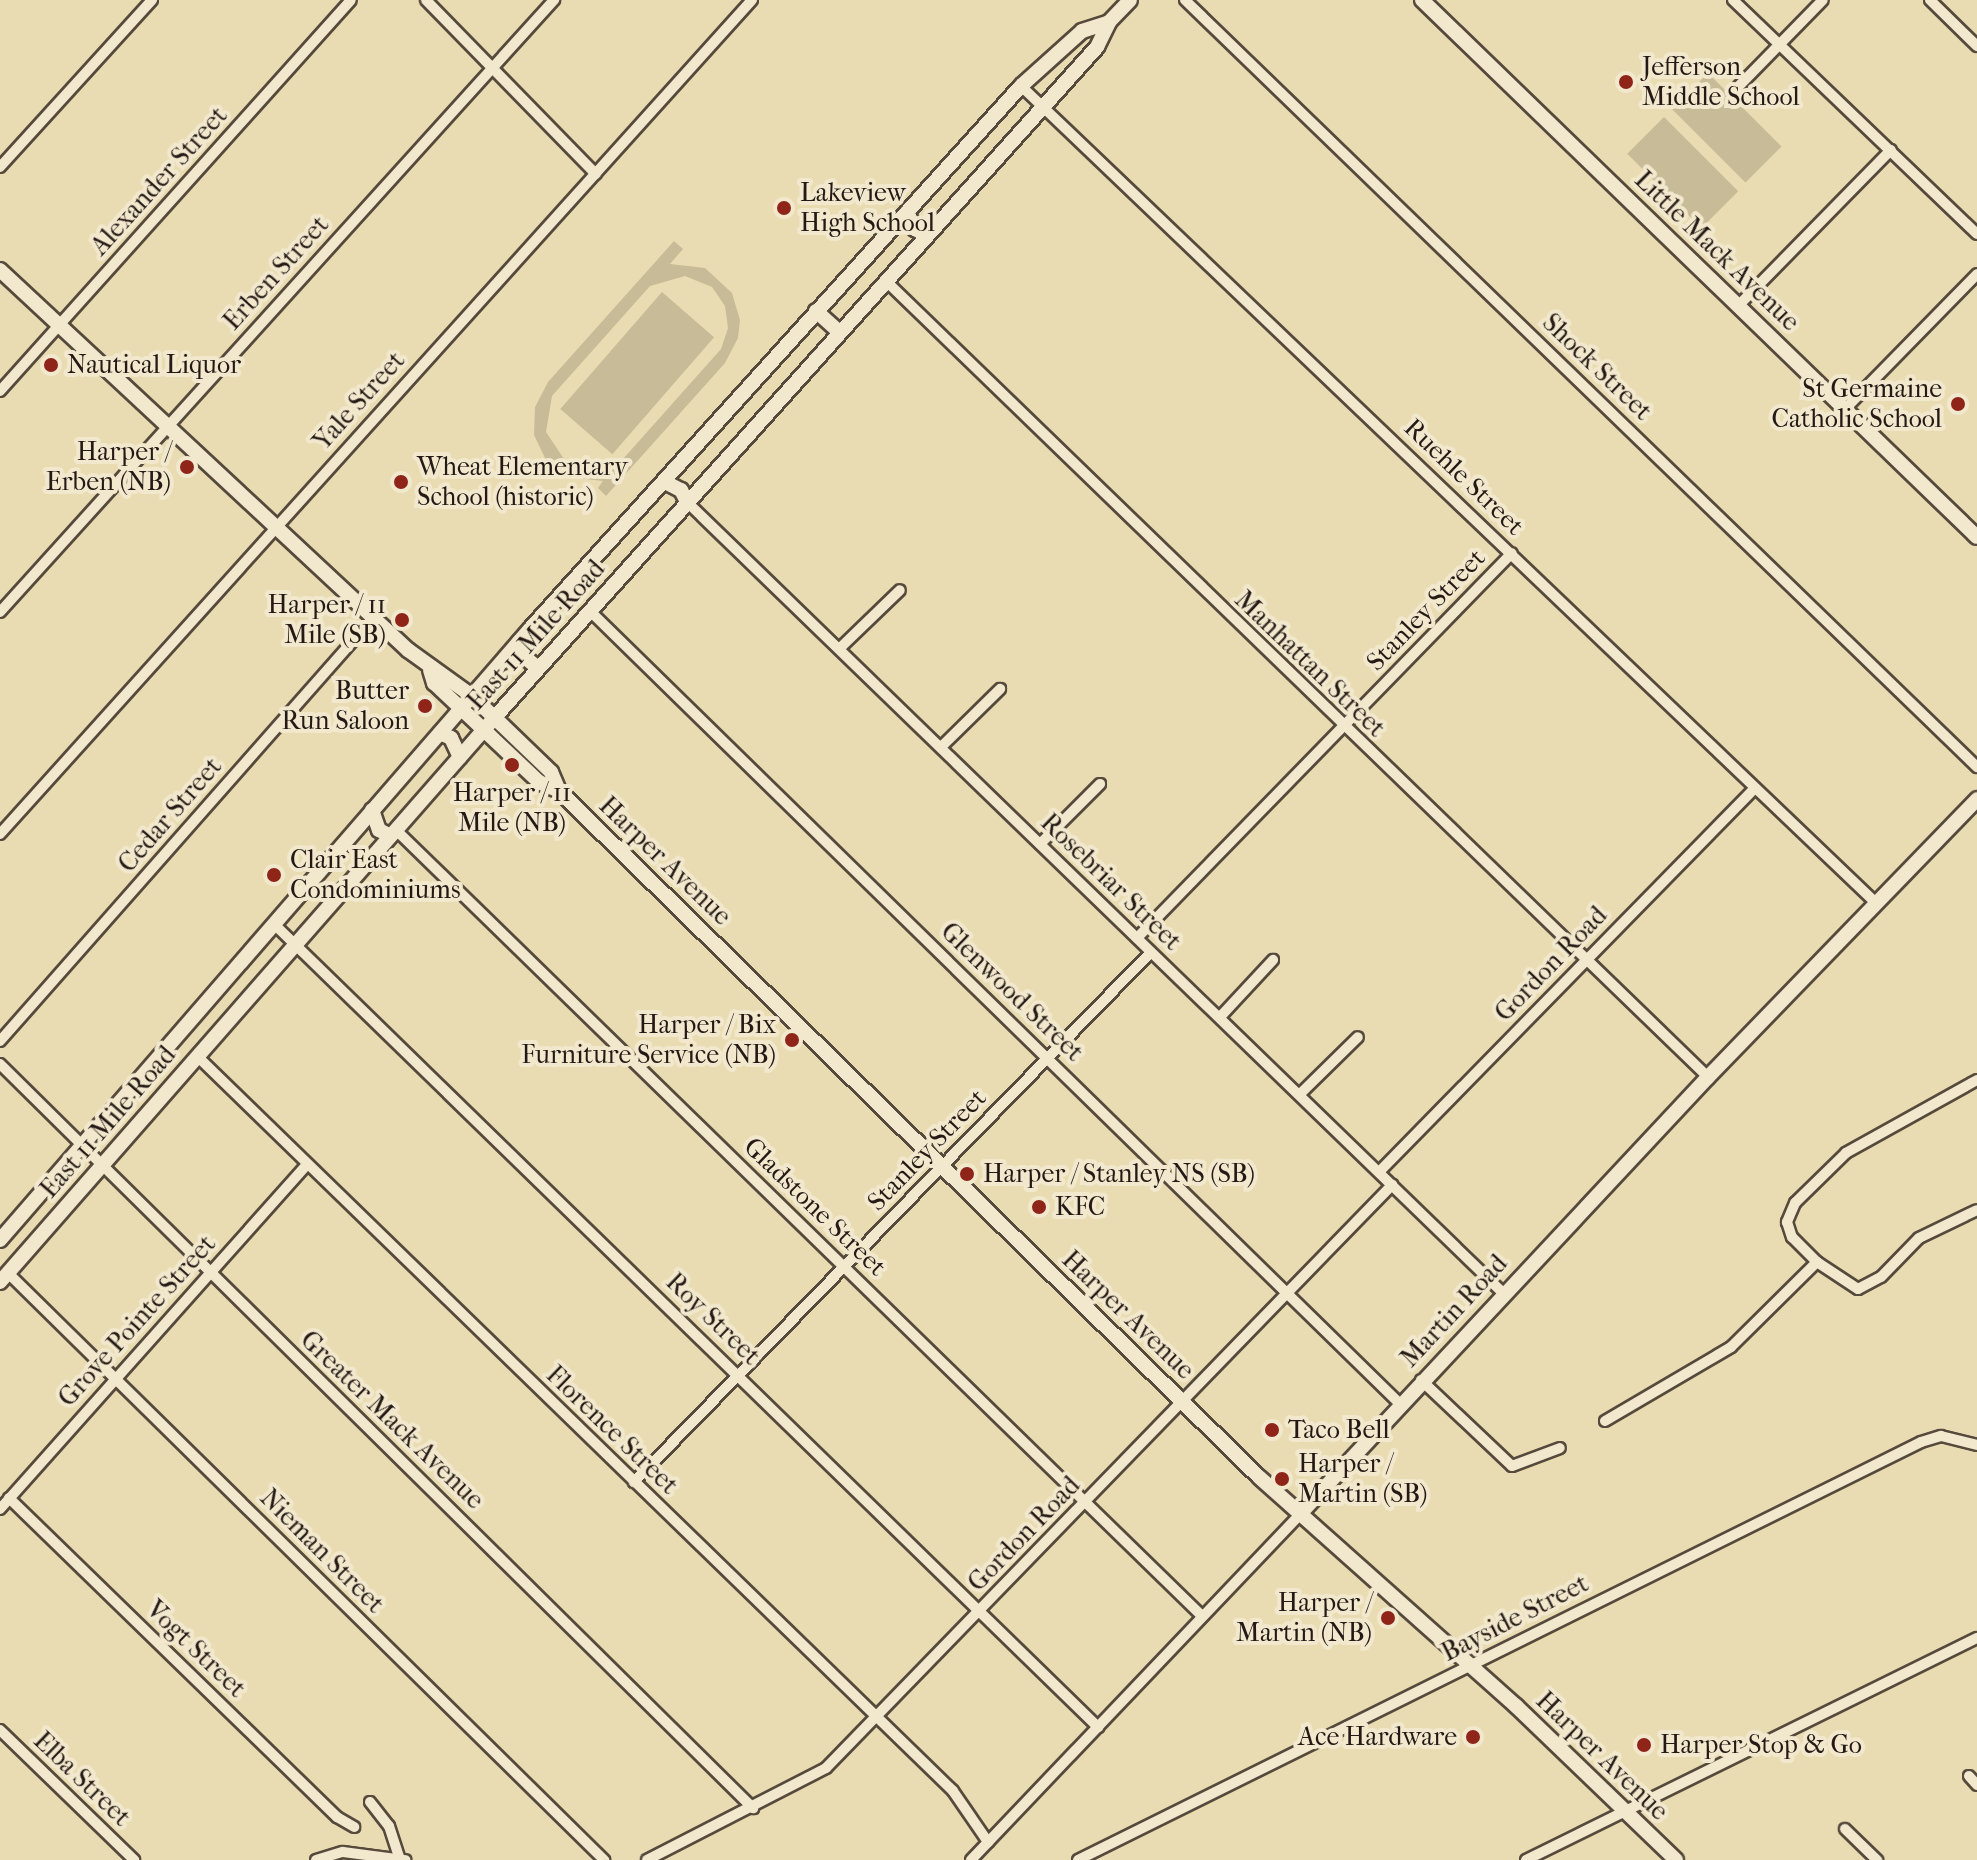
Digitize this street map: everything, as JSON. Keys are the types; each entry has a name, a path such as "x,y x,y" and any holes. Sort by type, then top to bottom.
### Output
{"main road":[{"name":"East 11 Mile Road","path":"3,1276 538,668 1097,47 1109,22 1130,0"},
{"name":"Little Mack Avenue","path":"1422,0 1977,537"},
{"name":"East 11 Mile Road","path":"0,1240 79,1144 461,708 816,311 1021,86 1082,31 1109,22"},
{"path":"907,212 915,229 927,235"},
{"name":"Harper Avenue","path":"0,270 430,670 434,683 539,782 559,791 1299,1515 1470,1666 1627,1810 1676,1860"},
{"path":"816,311 839,332"},
{"path":"665,482 681,490 687,502"},
{"path":"519,642 522,655 538,668"},
{"name":"Harper Avenue","path":"430,670 447,673 495,717 551,772 559,791"},
{"path":"440,733 451,738 460,757"},
{"name":"Martin Road","path":"1299,1515 1503,1293 1977,799"},
{"path":"372,810 375,824 394,833"}],"street":[{"path":"0,167 152,0"},
{"name":"Alexander Street","path":"0,391 351,0"},
{"path":"426,0 596,174"},
{"name":"Erben Street","path":"0,612 554,0"},
{"name":"Yale Street","path":"0,834 752,0"},
{"name":"Shock Street","path":"1185,0 1977,767"},
{"path":"1733,0 1977,234"},
{"path":"1736,89 1823,0"},
{"path":"1930,0 1977,46"},
{"name":"Ruehle Street","path":"1021,86 1875,902"},
{"path":"1739,305 1891,150"},
{"path":"1845,409 1977,274"},
{"name":"Manhattan Street","path":"885,280 1708,1077"},
{"name":"Rosebriar Street","path":"687,502 1503,1293"},
{"name":"Stanley Street","path":"1137,938 1512,553"},
{"path":"840,648 900,590"},
{"name":"Glenwood Street","path":"590,611 1402,1406"},
{"name":"Cedar Street","path":"0,1041 374,617"},
{"path":"941,747 1000,689"},
{"path":"1040,844 1100,784"},
{"name":"Gordon Road","path":"1379,1172 1755,788"},
{"name":"Gladstone Street","path":"394,833 1202,1616"},
{"path":"274,924 296,944"},
{"name":"Roy Street","path":"296,944 1098,1727"},
{"name":"Stanley Street","path":"634,1482 1151,952"},
{"path":"1220,1017 1273,960"},
{"path":"1300,1094 1358,1037"},
{"name":"Florence Street","path":"197,1056 875,1719 953,1791 988,1842"},
{"name":"Greater Mack Avenue","path":"0,1064 753,1808"},
{"path":"1977,1080 1846,1153 1795,1203 1788,1215 1788,1230 1817,1262 1844,1284 1865,1287 1919,1238 1977,1210"},
{"name":"Grove Pointe Street","path":"0,1509 307,1164"},
{"name":"Gordon Road","path":"647,1860 820,1774 1289,1295 1392,1185"},
{"path":"1605,1421 1731,1347 1817,1262"},
{"name":"Nieman Street","path":"3,1276 116,1379 604,1860"},
{"path":"1421,1380 1512,1466 1560,1448"},
{"name":"Bayside Street","path":"1078,1860 1921,1442 1941,1436 1977,1445"},
{"name":"Vogt Street","path":"9,1498 337,1817 354,1827"},
{"name":"Martin Road","path":"971,1860 1299,1515"},
{"path":"1526,1860 1977,1638"},
{"name":"Elba Street","path":"0,1730 134,1860"},
{"path":"316,1860 343,1852 402,1859 389,1826 370,1802"},
{"path":"1845,1829 1877,1860"}],"shaded area":[{"path":"1708,73 1782,147 1745,183 1672,109"},
{"path":"1664,117 1738,191 1701,228 1627,154"},
{"path":"674,241 683,249 670,264 705,268 732,293 740,320 738,338 725,363 606,496 598,488 603,481 568,477 546,460 534,435 535,407 548,382","holes":["685,276 712,287 725,306 728,328 721,349 623,459 595,470 566,462 546,432 552,396 650,286"]},
{"path":"662,292 714,337 612,454 560,409"}],"place":[{"name":"Jefferson Middle School","path":"1626,82"},
{"name":"Lakeview High School","path":"784,208"},
{"name":"Nautical Liquor","path":"51,365"},
{"name":"St Germaine Catholic School","path":"1958,404"},
{"name":"Harper / Erben (NB)","path":"187,467"},
{"name":"Wheat Elementary School (historic)","path":"401,482"},
{"name":"Harper / 11 Mile (SB)","path":"402,620"},
{"name":"Butter Run Saloon","path":"425,706"},
{"name":"Harper / 11 Mile (NB)","path":"512,765"},
{"name":"Clair East Condominiums","path":"274,875"},
{"name":"Harper / Bix Furniture Service (NB)","path":"792,1040"},
{"name":"Harper / Stanley NS (SB)","path":"967,1174"},
{"name":"KFC","path":"1039,1207"},
{"name":"Taco Bell","path":"1272,1430"},
{"name":"Harper / Martin (SB)","path":"1282,1479"},
{"name":"Harper / Martin (NB)","path":"1388,1618"},
{"name":"Ace Hardware","path":"1473,1737"},
{"name":"Harper Stop & Go","path":"1644,1745"}]}
